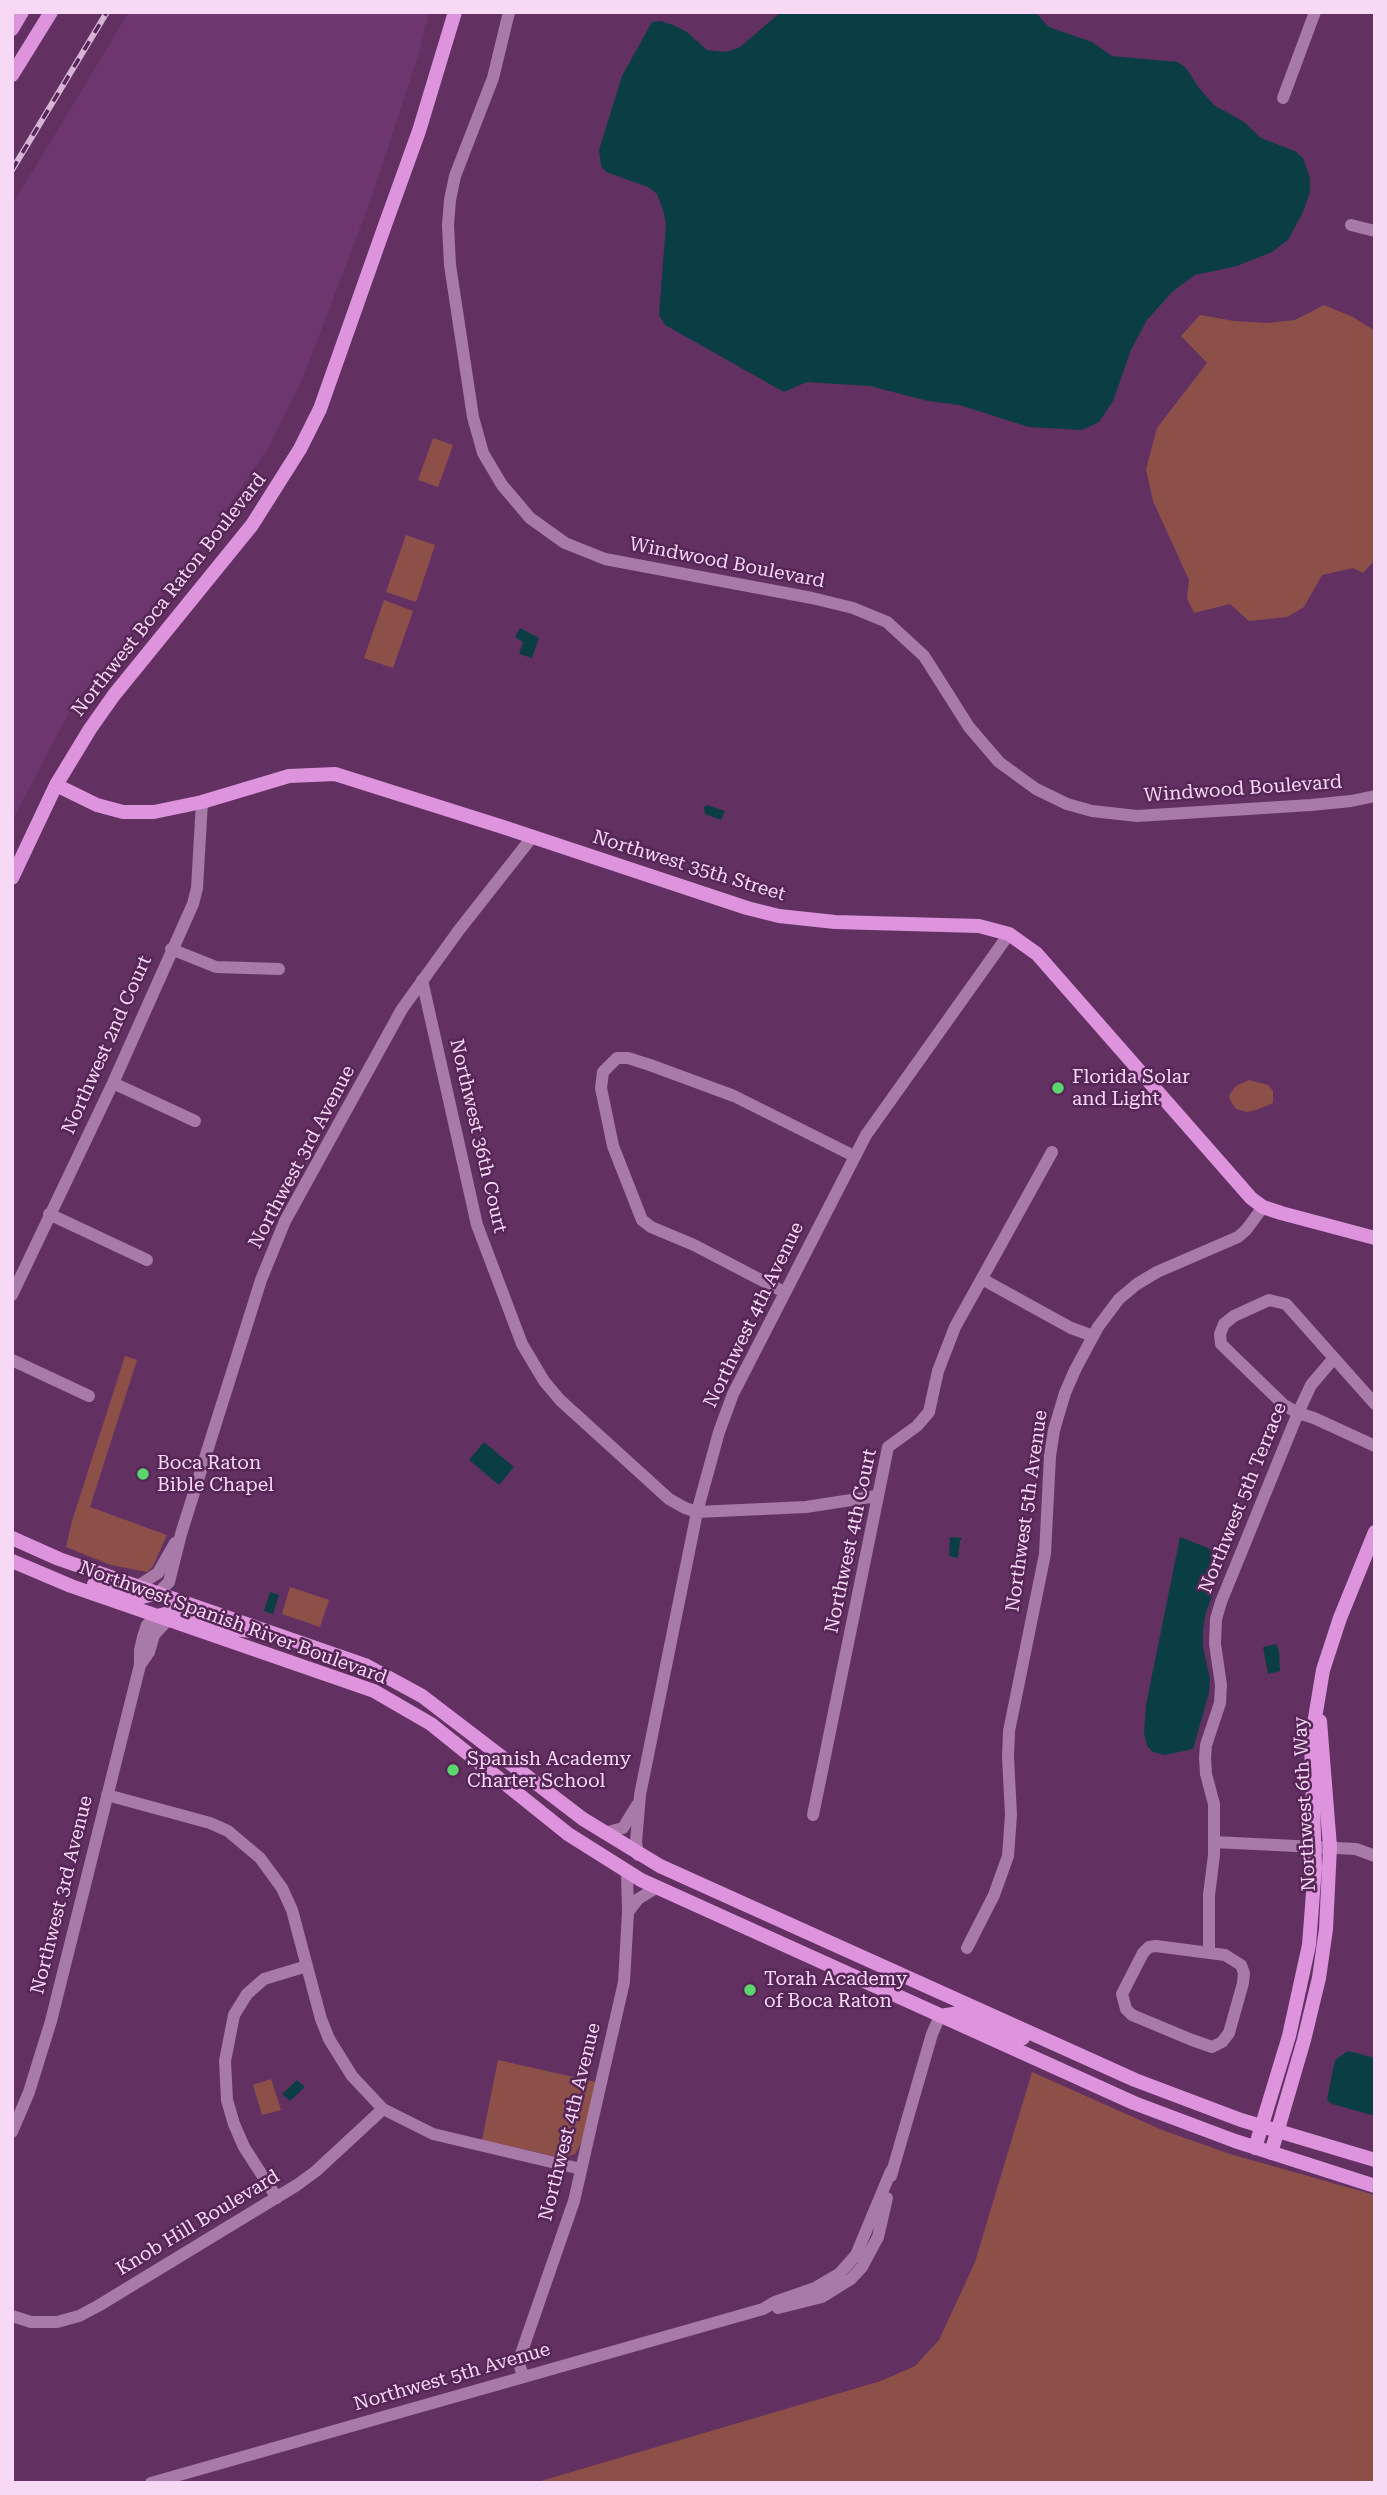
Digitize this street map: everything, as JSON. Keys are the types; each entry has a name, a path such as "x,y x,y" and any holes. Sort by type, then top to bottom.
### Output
{"main road":[{"path":"12,29 22,12"},
{"path":"12,75 51,12"},
{"name":"Northwest Boca Raton Boulevard","path":"12,878 56,785 90,729 114,695 252,525 278,488 302,445 320,409 419,131 455,12"},
{"name":"Northwest 35th Street","path":"56,785 97,805 123,811 166,811 289,776 335,774 779,916 824,921 979,926 1009,934 1037,954 1232,1179 1263,1207 1375,1237"},
{"name":"Northwest 6th Way","path":"1255,2148 1289,2036 1312,1921 1314,1846 1311,1742 1318,1699 1329,1649 1375,1532"},
{"name":"Northwest Spanish River Boulevard","path":"12,1538 59,1559 358,1662 388,1676 439,1708 604,1833 638,1855 1172,2095 1262,2127 1375,2160"},
{"name":"Northwest Spanish River Boulevard","path":"12,1561 163,1618 358,1684 405,1707 438,1730 568,1834 627,1873 656,1888 1134,2103 1255,2148 1375,2186"},
{"path":"41,1574 75,1578 138,1598 158,1593"},
{"path":"163,1618 177,1611 241,1631 274,1632"},
{"path":"281,1658 350,1673 388,1676"},
{"name":"Northwest 6th Way","path":"1271,2153 1319,1978 1327,1919 1330,1847 1318,1699"},
{"path":"940,2017 958,2013 1008,2034 1059,2046"}],"street":[{"name":"Windwood Boulevard","path":"509,12 493,78 455,176 448,225 453,288 473,417 484,453 502,485 530,518 565,543 605,559 812,598 853,608 887,622 924,656 969,727 991,754 1026,783 1067,804 1092,811 1137,816 1311,805 1375,796"},
{"path":"1283,98 1315,12"},
{"path":"1351,225 1375,231"},
{"name":"Northwest 2nd Court","path":"12,1295 113,1083 193,904 197,888 202,802"},
{"name":"Northwest 3rd Avenue","path":"158,1593 169,1582 181,1534 261,1280 275,1244 315,1165 402,1009 533,836"},
{"name":"Northwest 4th Avenue","path":"638,1855 636,1842 639,1802 697,1511 719,1432 733,1394 877,1116 1009,934"},
{"path":"172,949 216,967 279,969"},
{"name":"Northwest 36th Court","path":"422,980 477,1225 522,1344 544,1381 560,1400 669,1499 697,1511"},
{"path":"784,1292 694,1245 651,1227 642,1220 613,1146 601,1088 603,1072 617,1058 628,1058 734,1096 854,1156"},
{"path":"113,1083 195,1121"},
{"name":"Northwest 4th Court","path":"813,1815 888,1447 917,1426 929,1412 938,1371 950,1338 1052,1152"},
{"name":"Northwest 5th Avenue","path":"967,1948 994,1895 1008,1856 1011,1815 1009,1731 1045,1554 1050,1456 1054,1430 1065,1393 1093,1336 1111,1308 1137,1284 1157,1272 1238,1237 1263,1207"},
{"path":"49,1214 147,1260"},
{"path":"982,1279 1071,1328 1093,1336"},
{"path":"1375,1404 1286,1304 1269,1300 1234,1315 1224,1324 1220,1334 1221,1344 1284,1405 1375,1446"},
{"name":"Northwest 5th Terrace","path":"1209,1952 1214,1804 1205,1758 1206,1745 1220,1703 1221,1685 1215,1644 1216,1619 1220,1602 1298,1413 1311,1385 1335,1358"},
{"path":"12,1360 89,1396"},
{"path":"697,1511 806,1507 877,1496"},
{"name":"Northwest 3rd Avenue","path":"138,1586 158,1573 181,1534"},
{"name":"Northwest 3rd Avenue","path":"12,2132 29,2092 51,2021 140,1665 140,1650 146,1630 163,1618"},
{"path":"107,1795 210,1823 228,1831 268,1867 287,1899 321,2019 339,2059 359,2085 383,2109 433,2134 581,2169"},
{"name":"Northwest 4th Avenue","path":"604,1833 623,1828 639,1802"},
{"path":"1214,1842 1330,1847 1363,1850 1375,1856"},
{"name":"Northwest 4th Avenue","path":"523,2377 519,2363 521,2354 574,2201 624,1982 627,1873"},
{"path":"628,1912 638,1899 656,1888"},
{"path":"1149,1947 1209,1952 1234,1959 1241,1965 1244,1973 1229,2033 1222,2042 1212,2047 1132,2015 1126,2010 1122,1994 1143,1952 1149,1947"},
{"path":"277,2198 244,2147 234,2124 227,2100 225,2062 234,2015 247,1994 264,1979 307,1966"},
{"name":"Northwest 5th Avenue","path":"151,2483 763,2309 822,2285 848,2266 863,2244 891,2171 933,2031 940,2017"},
{"name":"Knob Hill Boulevard","path":"12,2316 45,2323 79,2316 174,2262 277,2198 316,2171 383,2109"}],"shaded area":[{"path":"129,12 429,12 419,53 370,202 304,375 269,447 204,542 73,705 12,821 12,205"},
{"path":"781,12 1035,12 1049,27 1092,42 1112,56 1178,62 1186,68 1214,105 1244,122 1261,138 1295,151 1303,158 1310,178 1310,192 1303,212 1288,240 1272,252 1237,266 1195,275 1172,292 1147,320 1131,350 1113,401 1099,422 1082,430 1029,427 959,405 928,401 870,386 807,382 784,392 665,325 659,315 666,224 657,194 648,187 606,172 601,166 599,150 622,76 652,22 660,21 687,32 707,50 726,52 740,47"},
{"path":"1324,305 1353,317 1375,331 1375,560 1363,573 1353,568 1322,575 1304,607 1287,617 1249,621 1230,604 1194,613 1187,598 1189,580 1153,501 1146,469 1157,428 1207,363 1181,336 1200,315 1267,323 1295,320"},
{"path":"433,438 453,445 438,487 418,480"},
{"path":"406,535 435,545 416,602 386,592"},
{"path":"384,600 413,611 393,668 364,658"},
{"path":"520,628 539,638 532,658 519,654 523,642 515,637"},
{"path":"707,805 725,811 721,820 705,814 704,807"},
{"path":"1249,1080 1268,1085 1273,1091 1273,1103 1247,1112 1236,1109 1229,1098 1230,1094 1236,1086"},
{"path":"125,1356 137,1360 90,1507 167,1535 153,1566 147,1572 111,1565 66,1547"},
{"path":"484,1442 514,1467 499,1485 469,1460"},
{"path":"950,1537 962,1538 958,1558 949,1556"},
{"path":"1180,1537 1208,1548 1215,1556 1217,1565 1203,1629 1203,1647 1210,1679 1209,1693 1193,1749 1165,1755 1153,1752 1147,1746 1144,1732 1146,1705"},
{"path":"290,1587 329,1600 320,1627 282,1614"},
{"path":"270,1592 279,1595 273,1614 264,1611"},
{"path":"1276,1644 1280,1671 1268,1674 1263,1647"},
{"path":"1348,2051 1375,2058 1375,2116 1332,2104 1327,2100 1335,2060"},
{"path":"498,2060 596,2082 583,2139 575,2154 563,2158 482,2140"},
{"path":"1032,2072 1162,2130 1230,2154 1375,2195 1375,2483 534,2483 881,2381 915,2366 939,2340 975,2262"},
{"path":"271,2079 281,2110 262,2115 253,2085"},
{"path":"297,2080 305,2087 290,2101 282,2094"}],"railway":[{"path":"12,170 107,12"}],"place":[{"name":"Florida Solar and Light","path":"1058,1088"},
{"name":"Boca Raton Bible Chapel","path":"143,1474"},
{"name":"Spanish Academy Charter School","path":"453,1770"},
{"name":"Torah Academy of Boca Raton","path":"750,1990"}]}
